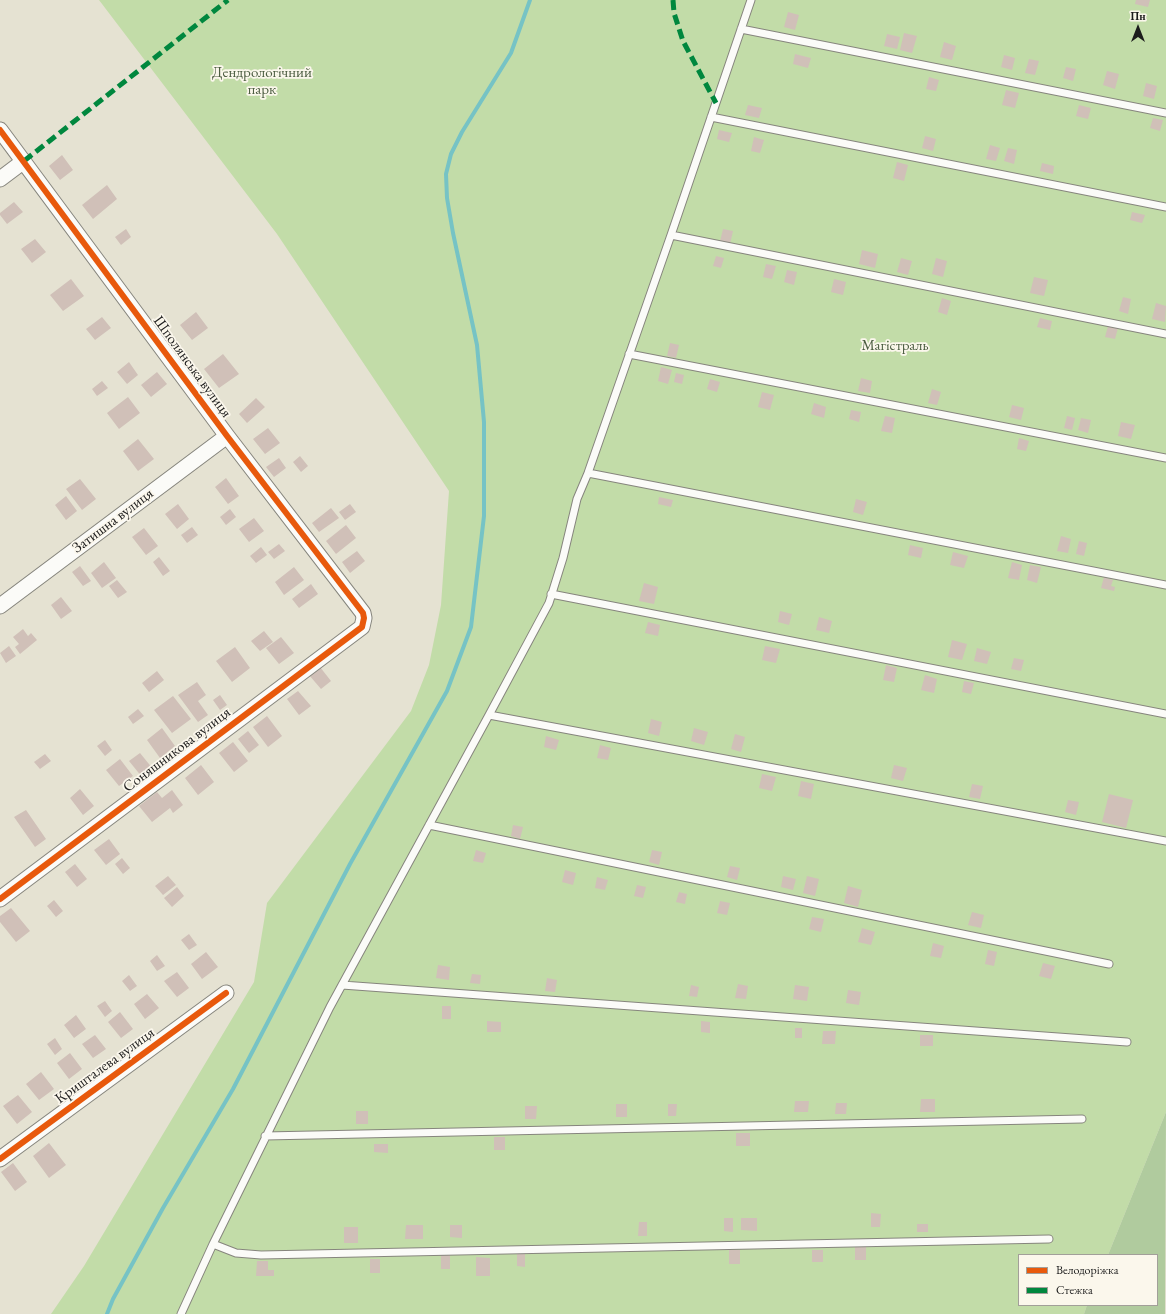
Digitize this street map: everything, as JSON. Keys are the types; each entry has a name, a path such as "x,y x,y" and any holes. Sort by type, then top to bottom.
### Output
{"street":[{"name":"Шполянська вулиця","path":"0,130 227,436 362,613 364,618"},
{"path":"0,179 24,161"},
{"name":"Затишна вулиця","path":"0,606 227,436"},
{"name":"Соняшникова вулиця","path":"0,899 362,627 364,618"},
{"name":"Кришталева вулиця","path":"0,1159 226,993"}],"lane":[{"path":"181,1314 213,1244 342,985 549,603 563,558 577,499 588,473 671,236 751,0"},
{"path":"741,29 1166,113"},
{"path":"711,117 1166,207"},
{"path":"671,236 1166,334"},
{"path":"629,354 1166,458"},
{"path":"588,473 1166,585"},
{"path":"551,594 1166,714"},
{"path":"489,715 1166,841"},
{"path":"429,825 1109,964"},
{"path":"342,985 1127,1042"},
{"path":"266,1136 1082,1119"},
{"path":"213,1244 236,1253 262,1255 1048,1239"}],"green space":[{"path":"99,0 1166,0 1166,1112 1108,1254 1018,1254 1018,1306 1087,1306 1084,1314 51,1314 84,1266 254,982 267,903 411,711 429,665 441,605 449,491 277,234"},
{"path":"1166,1112 1165,1314 1084,1314 1087,1306 1158,1306 1158,1254 1108,1254"}],"building":[{"path":"1136,0 1150,0 1148,7 1135,4"},
{"path":"788,12 799,15 795,30 784,27"},
{"path":"904,33 917,36 912,53 900,50"},
{"path":"887,34 900,37 897,49 884,46"},
{"path":"944,42 956,46 952,60 940,57"},
{"path":"795,54 811,58 808,68 793,64"},
{"path":"1004,55 1015,58 1012,70 1001,67"},
{"path":"1029,59 1039,61 1035,75 1025,73"},
{"path":"1066,67 1076,69 1073,81 1063,78"},
{"path":"1107,71 1119,74 1115,89 1103,85"},
{"path":"929,77 939,80 936,91 926,89"},
{"path":"1146,83 1157,86 1154,99 1143,96"},
{"path":"1006,90 1019,93 1015,108 1002,105"},
{"path":"748,105 762,108 759,118 745,115"},
{"path":"1079,105 1091,108 1088,119 1076,116"},
{"path":"1153,118 1163,120 1160,131 1150,128"},
{"path":"719,130 732,133 729,142 717,139"},
{"path":"925,136 936,139 933,151 922,148"},
{"path":"754,137 764,140 760,153 751,151"},
{"path":"990,145 1000,148 996,161 986,159"},
{"path":"1008,148 1017,150 1014,164 1004,161"},
{"path":"62,155 73,170 60,180 49,166"},
{"path":"897,162 908,165 904,181 893,178"},
{"path":"1042,163 1054,166 1053,174 1040,171"},
{"path":"107,185 117,199 93,219 82,205"},
{"path":"14,202 23,212 7,224 0,213"},
{"path":"1132,212 1145,215 1142,223 1130,220"},
{"path":"126,229 131,237 121,245 115,237"},
{"path":"723,229 733,231 730,244 720,241"},
{"path":"35,239 46,252 32,263 21,249"},
{"path":"862,250 878,254 875,268 859,264"},
{"path":"716,256 724,258 721,268 713,266"},
{"path":"901,258 912,261 908,275 897,272"},
{"path":"936,258 947,261 943,277 932,274"},
{"path":"766,264 776,266 772,279 763,277"},
{"path":"787,270 797,272 794,285 784,282"},
{"path":"1034,277 1048,280 1044,296 1030,293"},
{"path":"71,279 84,296 63,311 50,295"},
{"path":"834,279 846,282 843,295 831,292"},
{"path":"1123,297 1131,299 1128,314 1119,311"},
{"path":"942,298 951,301 947,315 938,312"},
{"path":"1156,303 1166,306 1165,322 1152,319"},
{"path":"196,312 208,328 192,340 180,325"},
{"path":"102,317 111,328 95,340 86,329"},
{"path":"1040,318 1052,321 1050,330 1037,327"},
{"path":"1108,326 1118,328 1115,339 1105,337"},
{"path":"670,343 679,345 676,358 667,356"},
{"path":"223,354 239,374 219,388 204,369"},
{"path":"129,362 138,375 127,384 117,372"},
{"path":"661,367 672,370 668,384 658,381"},
{"path":"157,372 167,384 151,397 141,385"},
{"path":"676,373 684,375 682,384 674,382"},
{"path":"861,378 872,381 870,393 858,391"},
{"path":"710,379 720,382 717,392 707,389"},
{"path":"102,381 108,388 97,396 92,389"},
{"path":"932,389 941,392 937,405 928,403"},
{"path":"762,392 774,395 770,410 758,407"},
{"path":"128,397 140,413 119,429 107,413"},
{"path":"256,398 265,407 247,423 239,414"},
{"path":"814,403 826,407 824,418 811,414"},
{"path":"1012,405 1024,408 1021,420 1009,417"},
{"path":"851,410 861,412 859,422 849,419"},
{"path":"885,416 895,418 892,433 881,431"},
{"path":"1067,416 1075,418 1072,430 1064,428"},
{"path":"1081,418 1091,420 1088,433 1078,430"},
{"path":"1121,422 1135,425 1131,439 1118,436"},
{"path":"268,428 280,443 265,454 253,439"},
{"path":"1019,438 1029,441 1026,451 1017,449"},
{"path":"138,439 154,459 138,471 123,451"},
{"path":"300,456 308,466 301,472 293,462"},
{"path":"279,458 286,468 274,477 266,467"},
{"path":"226,478 239,496 228,504 215,487"},
{"path":"80,479 96,499 82,510 66,489"},
{"path":"66,496 77,511 66,520 55,505"},
{"path":"659,497 673,500 671,507 658,504"},
{"path":"856,499 867,502 863,515 853,512"},
{"path":"178,504 189,519 177,529 165,514"},
{"path":"350,504 356,512 345,520 339,512"},
{"path":"331,508 339,518 319,532 312,523"},
{"path":"230,509 236,517 226,525 220,517"},
{"path":"254,518 264,531 249,542 239,529"},
{"path":"346,525 356,538 336,554 326,541"},
{"path":"192,527 198,535 187,543 181,535"},
{"path":"144,528 158,546 146,555 132,537"},
{"path":"1061,536 1071,539 1068,553 1057,551"},
{"path":"1079,541 1087,543 1084,556 1076,554"},
{"path":"279,544 285,551 274,559 268,552"},
{"path":"910,545 923,548 921,558 908,555"},
{"path":"261,547 267,555 256,563 250,556"},
{"path":"357,551 365,561 350,573 342,562"},
{"path":"953,552 968,556 964,568 950,565"},
{"path":"159,557 170,571 163,576 153,562"},
{"path":"104,562 116,578 102,588 91,573"},
{"path":"1012,562 1022,565 1019,580 1008,578"},
{"path":"1030,565 1041,567 1037,583 1027,580"},
{"path":"80,566 91,581 83,586 72,572"},
{"path":"294,567 304,580 284,595 275,582"},
{"path":"1104,577 1113,580 1111,586 1115,587 1114,591 1101,588"},
{"path":"117,580 127,592 118,598 109,586"},
{"path":"644,583 658,587 654,604 639,601"},
{"path":"311,584 318,594 299,608 292,599"},
{"path":"61,597 72,611 61,619 51,605"},
{"path":"780,611 792,614 789,625 778,622"},
{"path":"819,617 832,621 829,633 816,630"},
{"path":"648,622 660,625 658,636 645,633"},
{"path":"23,629 28,636 31,633 37,640 20,654 15,647 19,644 13,637"},
{"path":"264,631 273,642 260,651 251,641"},
{"path":"281,637 294,653 279,664 266,648"},
{"path":"952,640 967,644 962,660 948,657"},
{"path":"9,646 16,656 6,663 0,653"},
{"path":"765,646 780,649 776,663 762,660"},
{"path":"235,647 250,668 232,682 216,661"},
{"path":"977,648 991,652 987,664 974,661"},
{"path":"1014,658 1024,660 1021,671 1011,669"},
{"path":"886,665 897,668 894,682 883,680"},
{"path":"320,667 331,681 321,689 309,675"},
{"path":"157,671 164,680 149,692 142,683"},
{"path":"925,675 937,679 934,693 921,690"},
{"path":"964,681 974,683 971,694 962,692"},
{"path":"197,682 206,695 198,701 208,715 198,722 178,695"},
{"path":"298,691 311,706 299,715 287,699"},
{"path":"220,695 227,705 220,710 213,700"},
{"path":"173,696 191,719 172,733 154,710"},
{"path":"138,709 144,716 133,724 128,717"},
{"path":"267,716 282,736 268,747 253,727"},
{"path":"651,719 662,722 659,736 648,733"},
{"path":"162,728 175,746 160,758 147,740"},
{"path":"694,728 708,732 704,745 691,741"},
{"path":"248,731 259,745 249,753 238,739"},
{"path":"735,734 745,737 741,752 731,749"},
{"path":"546,736 559,740 556,750 544,747"},
{"path":"105,740 112,750 105,756 97,746"},
{"path":"233,742 248,761 234,772 219,753"},
{"path":"600,745 611,748 608,760 597,758"},
{"path":"140,753 153,769 142,777 129,761"},
{"path":"45,754 51,761 40,769 34,762"},
{"path":"120,759 133,776 119,786 106,770"},
{"path":"201,765 214,782 198,795 185,778"},
{"path":"894,765 907,768 903,781 891,778"},
{"path":"762,774 776,777 772,791 759,788"},
{"path":"801,781 814,784 811,799 798,796"},
{"path":"972,784 983,786 980,799 969,797"},
{"path":"80,789 94,806 83,815 70,798"},
{"path":"172,790 183,805 173,813 170,808 152,822 139,806 157,792 162,798"},
{"path":"1109,794 1133,800 1126,828 1102,822"},
{"path":"1068,800 1079,802 1076,815 1065,812"},
{"path":"26,810 46,839 35,847 14,817"},
{"path":"513,825 523,827 520,839 511,836"},
{"path":"109,839 120,854 106,865 94,850"},
{"path":"476,850 486,853 483,863 473,861"},
{"path":"652,850 662,852 659,865 649,862"},
{"path":"122,858 130,868 123,874 115,864"},
{"path":"75,864 87,879 77,887 65,872"},
{"path":"730,866 740,868 737,880 727,877"},
{"path":"565,870 576,873 573,885 562,882"},
{"path":"168,876 176,885 163,895 155,886"},
{"path":"783,876 796,879 793,890 781,887"},
{"path":"807,876 819,879 815,896 803,893"},
{"path":"597,877 608,880 605,890 595,888"},
{"path":"637,885 646,887 643,898 634,896"},
{"path":"848,886 862,890 858,907 844,903"},
{"path":"177,887 184,896 172,907 164,898"},
{"path":"679,892 687,894 685,904 676,902"},
{"path":"54,900 63,911 56,917 47,906"},
{"path":"720,901 730,903 727,915 717,913"},
{"path":"11,908 30,931 16,942 0,922 0,916"},
{"path":"972,912 984,915 981,928 968,925"},
{"path":"812,917 824,919 821,932 809,929"},
{"path":"862,928 875,932 871,945 858,942"},
{"path":"189,934 197,945 189,950 181,940"},
{"path":"933,943 944,946 941,958 930,956"},
{"path":"988,950 997,952 994,966 985,964"},
{"path":"206,952 218,967 202,979 191,964"},
{"path":"157,955 165,966 157,971 150,961"},
{"path":"1043,963 1055,966 1051,979 1039,976"},
{"path":"438,965 450,967 449,980 436,978"},
{"path":"177,972 189,988 177,997 164,981"},
{"path":"472,974 481,975 480,984 470,983"},
{"path":"129,975 137,986 130,991 122,981"},
{"path":"547,978 557,980 555,992 545,991"},
{"path":"738,984 748,986 746,999 735,998"},
{"path":"691,985 699,987 697,997 689,996"},
{"path":"795,985 809,987 807,1001 793,999"},
{"path":"848,990 861,992 859,1005 846,1003"},
{"path":"147,994 159,1008 145,1019 134,1004"},
{"path":"105,1001 112,1011 105,1017 97,1006"},
{"path":"442,1006 451,1006 451,1019 442,1019"},
{"path":"120,1012 133,1029 121,1038 108,1022"},
{"path":"76,1015 86,1029 74,1038 64,1025"},
{"path":"487,1021 501,1022 501,1032 487,1032"},
{"path":"701,1021 710,1022 710,1033 701,1032"},
{"path":"795,1028 802,1028 802,1038 795,1038"},
{"path":"823,1031 836,1031 835,1044 822,1044"},
{"path":"95,1035 106,1049 93,1058 82,1044"},
{"path":"920,1035 933,1035 933,1046 920,1046"},
{"path":"55,1038 62,1049 55,1055 47,1044"},
{"path":"70,1053 82,1069 69,1079 57,1063"},
{"path":"41,1072 54,1089 39,1100 26,1084"},
{"path":"18,1095 32,1112 17,1124 3,1106"},
{"path":"921,1099 935,1099 935,1112 920,1112"},
{"path":"795,1101 809,1101 808,1112 794,1112"},
{"path":"836,1103 847,1103 846,1114 835,1114"},
{"path":"616,1104 627,1104 627,1117 616,1117"},
{"path":"668,1104 677,1104 676,1116 668,1116"},
{"path":"525,1106 537,1106 536,1119 525,1119"},
{"path":"356,1111 368,1111 368,1124 356,1124"},
{"path":"736,1133 750,1133 750,1146 736,1146"},
{"path":"494,1137 505,1137 505,1150 494,1150"},
{"path":"49,1143 66,1165 49,1178 33,1156"},
{"path":"374,1144 388,1144 388,1153 374,1152"},
{"path":"13,1163 27,1182 15,1191 1,1172"},
{"path":"871,1213 881,1214 880,1227 871,1227"},
{"path":"724,1218 733,1218 733,1232 724,1231"},
{"path":"741,1218 757,1218 757,1231 741,1230"},
{"path":"639,1222 647,1222 647,1236 638,1236"},
{"path":"917,1224 928,1224 928,1232 917,1232"},
{"path":"406,1225 423,1225 423,1239 405,1239"},
{"path":"450,1225 462,1225 462,1238 450,1237"},
{"path":"344,1227 358,1227 358,1243 344,1243"},
{"path":"855,1247 866,1247 866,1260 855,1260"},
{"path":"729,1250 740,1250 740,1264 729,1264"},
{"path":"812,1250 823,1250 823,1262 812,1262"},
{"path":"517,1254 525,1254 525,1267 517,1266"},
{"path":"441,1255 450,1255 450,1269 441,1269"},
{"path":"476,1257 490,1258 490,1276 476,1276"},
{"path":"370,1259 380,1259 380,1273 370,1273"},
{"path":"257,1261 268,1261 268,1270 274,1270 274,1276 256,1276"}],"waterway":[{"path":"107,1314 113,1299 163,1208 233,1089 350,864 447,691 471,627 484,516 484,422 477,345 453,233 447,198 446,174 451,154 462,132 511,53 530,0"}],"marked path":[{"path":"24,161 228,0"},
{"path":"673,0 674,13 683,41 716,103"}],"cycle path":[{"path":"0,130 227,436 363,613 364,618 362,627 0,899"},
{"path":"0,1159 226,993"}],"park label":[{"name":"Дендрологічний парк","path":"262,82"},
{"name":"Магістраль","path":"895,346"}]}
